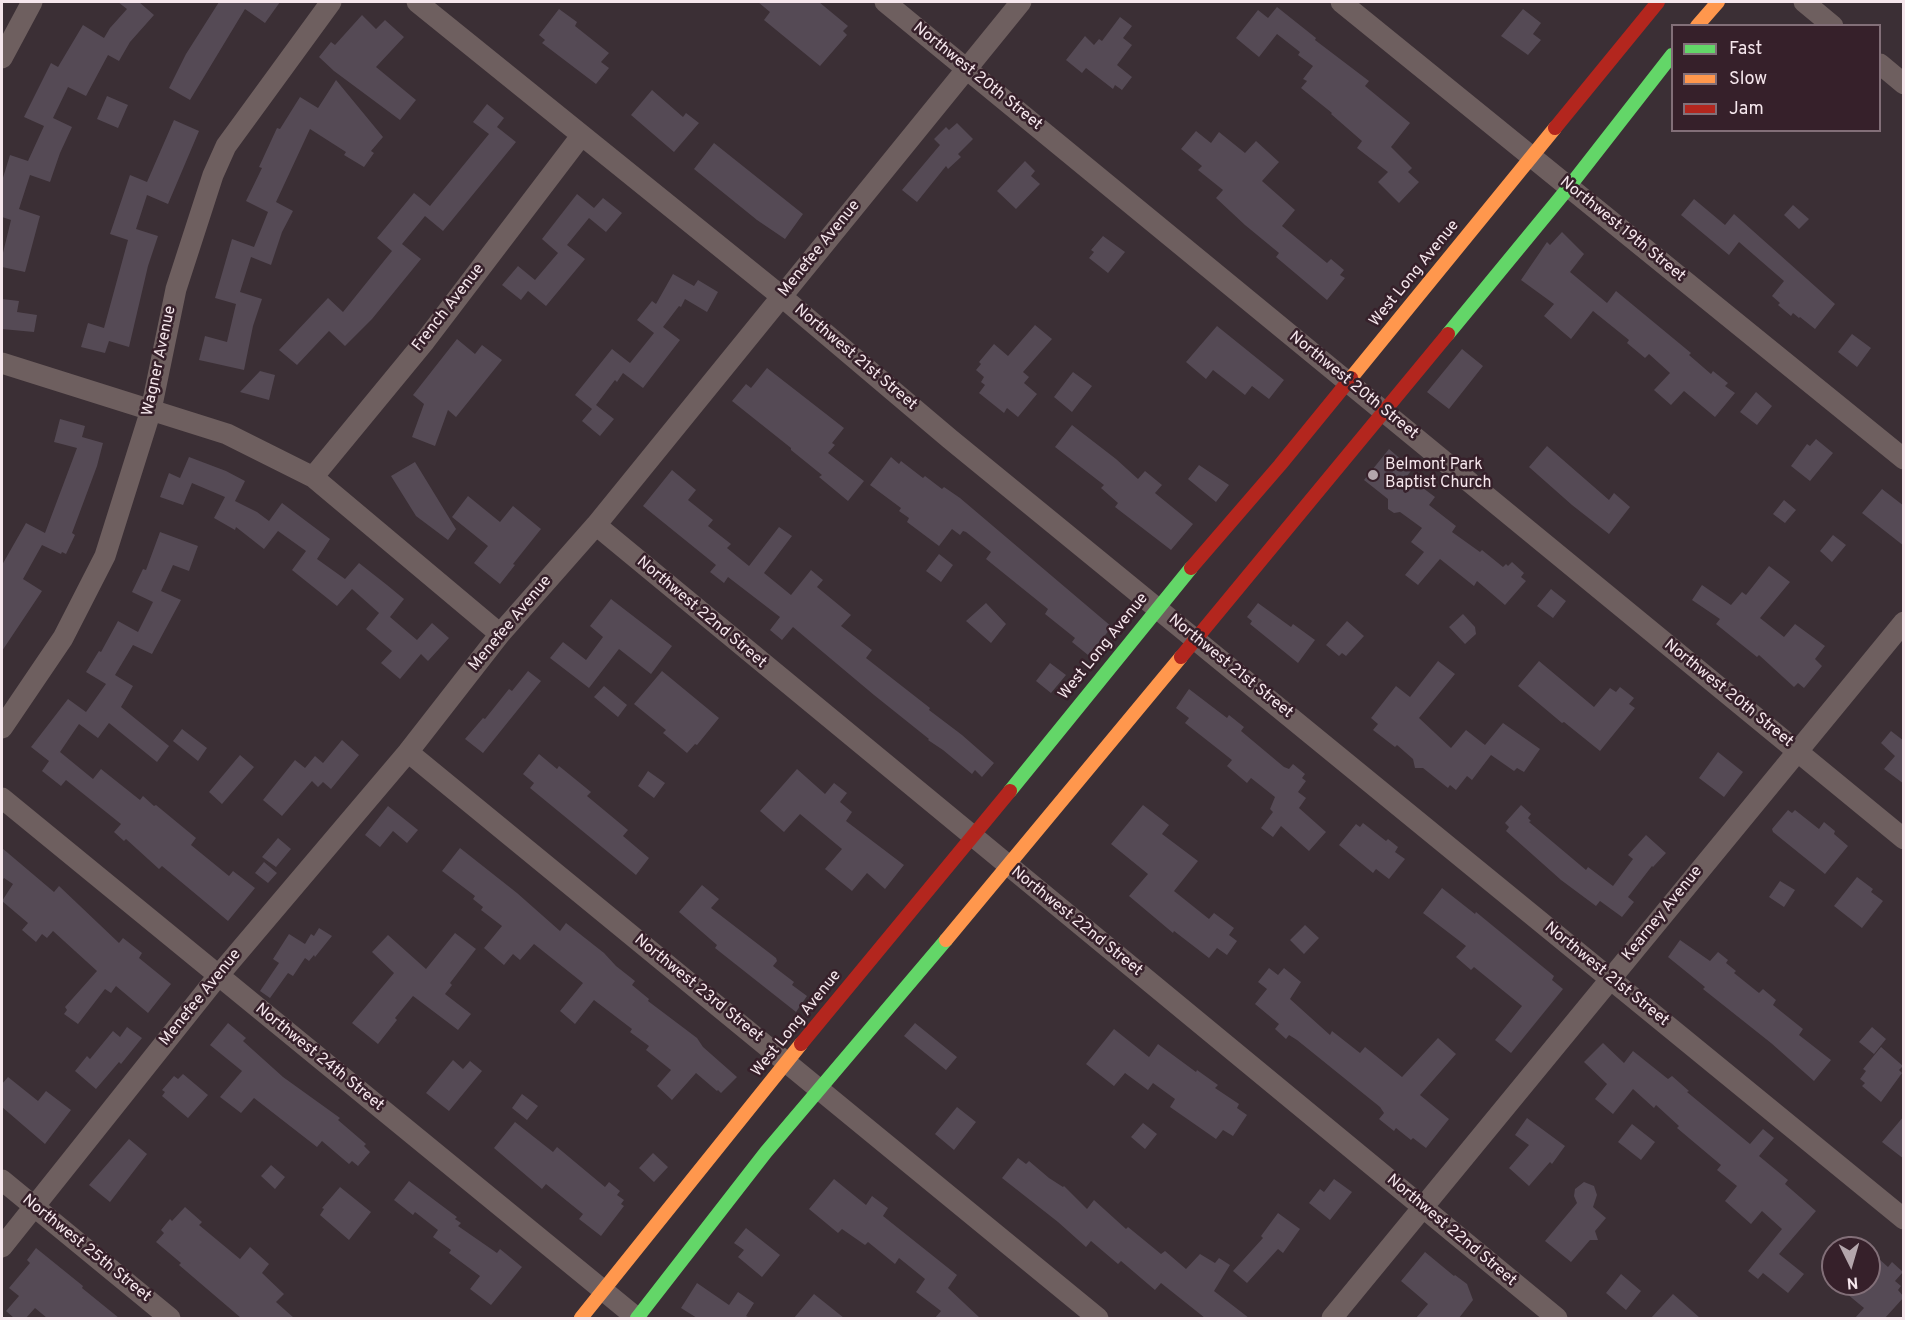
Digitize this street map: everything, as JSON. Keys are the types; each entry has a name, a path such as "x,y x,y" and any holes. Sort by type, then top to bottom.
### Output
{"main road":[{"name":"West Long Avenue","path":"581,1318 786,1062 973,837 1157,608 1280,465 1658,2"},
{"path":"1699,24 1718,2"},
{"path":"637,1318 766,1152 1009,866 1384,412 1569,187 1671,56"}],"street":[{"path":"2,56 32,2"},
{"name":"Wagner Avenue","path":"2,728 63,638 105,556 151,410 176,289 213,175 226,146 331,2"},
{"name":"Northwest 21st Street","path":"417,2 781,296 950,439 1904,1219"},
{"name":"Northwest 20th Street","path":"885,2 1904,839"},
{"name":"Menefee Avenue","path":"2,1247 218,976 408,752 500,634 596,525 1021,2"},
{"name":"Northwest 19th Street","path":"1341,2 1904,459"},
{"path":"1804,2 1831,24"},
{"path":"1881,65 1904,84"},
{"name":"French Avenue","path":"313,477 425,341 581,136"},
{"path":"2,363 227,434 313,477 500,634"},
{"name":"Northwest 22nd Street","path":"596,525 1557,1318"},
{"name":"Kearney Avenue","path":"1332,1318 1904,622"},
{"name":"Northwest 23rd Street","path":"408,752 1098,1318"},
{"name":"Northwest 24th Street","path":"2,798 637,1318"},
{"name":"Northwest 25th Street","path":"2,1180 170,1318"}],"building":[{"path":"118,2 139,2 154,15 130,42 119,61 108,55 86,96 68,87 53,118 72,127 50,182 30,175 19,209 40,216 25,272 2,267 2,257 11,220 2,217 2,181 10,155 28,161 44,126 24,117 51,63 58,67 83,25 104,38 127,9"},
{"path":"219,2 280,2 265,23 245,9 190,100 169,88 186,54"},
{"path":"758,2 819,2 848,26 843,31 847,35 820,66 764,20 770,12"},
{"path":"1277,7 1316,38 1315,40 1369,81 1365,86 1410,123 1391,147 1412,168 1408,172 1419,182 1399,203 1378,182 1388,172 1357,148 1362,141 1301,88 1307,81 1303,79 1313,66 1298,55 1300,52 1277,34 1259,57 1236,38 1258,10 1268,18"},
{"path":"559,9 577,22 575,26 609,53 601,62 609,68 596,84 542,43 545,40 539,35"},
{"path":"1523,9 1541,23 1533,34 1541,40 1528,55 1501,36"},
{"path":"362,15 376,29 385,20 404,37 376,67 416,100 400,120 334,71 319,57 331,42 335,45"},
{"path":"1120,17 1132,26 1123,38 1132,45 1117,65 1132,77 1122,90 1115,85 1113,89 1086,68 1082,73 1066,60 1085,36 1094,45 1099,39 1102,41"},
{"path":"336,80 383,137 371,151 374,153 364,167 344,155 346,152 310,129 276,202 293,211 282,232 271,265 251,257 240,292 262,299 253,326 244,370 199,360 205,336 227,342 236,304 215,298 232,239 254,247 268,212 246,201 262,168 259,167 277,128 280,129 300,97 318,108"},
{"path":"652,90 683,117 686,113 699,123 674,152 631,115"},
{"path":"107,96 128,105 118,128 97,119"},
{"path":"487,104 504,118 497,127 516,142 443,231 425,216 402,244 421,259 372,319 345,346 329,331 297,365 279,350 328,298 343,312 392,251 377,238 414,193 430,206 489,134 473,122"},
{"path":"174,120 199,131 168,204 147,195 136,229 158,236 148,266 129,347 109,341 105,353 81,347 88,323 104,328 128,240 110,234 130,175 147,182"},
{"path":"957,123 973,139 958,154 961,157 948,169 946,166 917,202 902,190 940,145 934,139 946,127 949,130"},
{"path":"1196,131 1211,143 1219,132 1245,153 1256,141 1279,162 1262,181 1295,210 1282,226 1327,263 1331,259 1344,270 1340,275 1345,278 1327,300 1276,257 1279,253 1216,198 1223,190 1198,170 1202,166 1181,149"},
{"path":"714,143 803,214 785,239 757,220 694,169"},
{"path":"1025,161 1035,171 1031,176 1040,184 1016,209 997,191"},
{"path":"577,194 594,208 603,198 622,213 606,232 589,218 567,245 585,259 546,306 528,291 521,300 502,285 518,266 535,280 558,253 542,239"},
{"path":"1694,199 1725,225 1734,214 1835,304 1815,329 1793,313 1791,316 1778,305 1780,303 1772,296 1784,281 1739,242 1729,255 1681,215"},
{"path":"1793,205 1809,219 1799,229 1784,215"},
{"path":"1562,232 1584,254 1570,272 1607,303 1616,291 1691,353 1689,355 1711,374 1713,371 1728,383 1725,386 1735,393 1715,417 1684,391 1671,405 1654,390 1670,373 1649,354 1645,358 1627,343 1629,340 1593,311 1571,339 1544,316 1554,304 1521,280 1547,242 1550,245"},
{"path":"1103,236 1125,252 1108,273 1089,258 1094,252 1091,250"},
{"path":"673,274 694,286 698,280 718,292 707,312 685,299 681,307 679,306 663,327 680,340 643,388 623,373 617,382 615,380 596,405 614,419 600,436 582,421 592,409 575,395 612,349 630,363 654,333 637,320 652,301 656,304"},
{"path":"2,299 19,301 17,312 37,315 34,332 2,329"},
{"path":"1035,325 1052,339 1023,372 1029,377 1024,383 1037,394 1018,417 1007,408 1004,413 979,393 985,385 981,382 984,377 976,370 981,364 979,362 994,344 1008,356"},
{"path":"1217,326 1284,380 1269,399 1252,386 1245,395 1213,370 1206,379 1186,362"},
{"path":"1852,334 1871,348 1857,367 1838,352"},
{"path":"457,339 475,354 482,345 502,360 456,417 448,410 435,446 412,437 424,404 413,395"},
{"path":"1462,349 1483,366 1449,409 1427,392"},
{"path":"767,368 844,428 832,443 835,445 828,453 864,481 848,501 819,477 822,475 791,448 732,401 746,384 751,388"},
{"path":"260,371 275,375 269,400 240,392"},
{"path":"1073,372 1092,386 1072,412 1054,397"},
{"path":"1756,392 1772,406 1757,425 1740,412"},
{"path":"60,419 85,426 82,437 103,443 97,466 72,533 75,535 66,554 42,545 23,579 42,591 2,651 2,565 26,523 45,533 77,448 54,442"},
{"path":"1072,425 1138,479 1145,471 1162,485 1155,493 1193,524 1171,550 1115,507 1118,503 1101,488 1104,485 1055,447"},
{"path":"1816,439 1833,453 1810,481 1791,466 1807,444 1810,446"},
{"path":"1547,446 1609,500 1614,493 1630,507 1609,534 1529,467"},
{"path":"1389,449 1411,471 1407,476 1435,497 1429,505 1456,526 1452,532 1480,552 1482,550 1503,567 1512,562 1524,573 1521,577 1526,581 1505,605 1477,581 1474,586 1440,559 1418,585 1405,575 1424,552 1411,542 1422,528 1400,512 1394,513 1388,509 1388,499 1364,480"},
{"path":"189,457 245,481 235,501 269,521 282,503 330,539 317,559 345,579 359,563 387,585 404,599 390,617 417,640 432,623 449,638 428,661 421,654 400,679 381,663 392,651 366,629 379,613 352,589 337,606 292,570 306,551 278,531 264,549 236,527 235,530 214,518 225,497 192,483 183,505 160,497 169,473 180,478"},
{"path":"891,457 899,464 901,461 923,478 925,476 942,489 944,487 960,498 1112,627 1088,655 1072,642 1075,638 1045,614 1048,609 986,559 991,552 966,532 963,531 960,535 952,529 939,546 907,522 909,518 899,511 901,508 870,485"},
{"path":"415,462 456,529 448,540 416,516 391,476"},
{"path":"1199,465 1229,485 1216,502 1188,479"},
{"path":"672,470 696,490 688,500 713,520 708,526 731,544 727,548 749,566 779,527 792,536 764,573 791,595 811,570 823,580 817,587 851,615 841,626 872,650 866,658 930,708 929,710 994,763 982,777 975,770 972,774 928,740 793,627 782,640 770,630 780,617 728,577 724,583 710,572 716,565 643,506"},
{"path":"1882,489 1904,506 1904,546 1862,513"},
{"path":"468,496 500,522 513,506 541,529 500,584 474,563 488,546 452,517"},
{"path":"1784,500 1796,510 1785,523 1773,514"},
{"path":"160,532 198,546 189,571 173,565 161,591 181,600 152,654 133,645 115,675 133,686 121,707 169,746 157,762 109,723 98,738 79,724 60,752 93,779 101,769 140,800 143,796 154,806 156,805 196,838 191,845 229,876 233,871 255,888 228,921 162,866 159,869 126,839 124,841 114,832 121,824 66,780 61,786 42,771 49,761 31,747 68,699 86,712 106,684 86,672 99,651 101,652 118,621 138,632 153,602 132,592 143,569 146,570"},
{"path":"1833,535 1846,545 1832,562 1820,551"},
{"path":"939,554 953,565 941,582 926,571"},
{"path":"1769,566 1790,582 1760,618 1784,637 1795,624 1825,646 1815,659 1822,666 1804,688 1798,683 1794,687 1759,655 1757,657 1716,624 1720,619 1692,600 1702,585 1731,605 1742,592 1746,595"},
{"path":"1551,589 1566,601 1553,618 1537,606"},
{"path":"611,599 672,646 651,674 619,649 589,688 550,658 563,642 586,660 603,637 590,626"},
{"path":"986,603 1006,624 991,643 966,621"},
{"path":"1258,603 1291,627 1293,624 1315,640 1298,663 1250,624 1252,621 1247,617"},
{"path":"1463,614 1475,627 1476,634 1465,644 1449,627"},
{"path":"1347,621 1364,636 1346,656 1342,653 1339,656 1326,645"},
{"path":"1438,661 1455,674 1419,718 1451,748 1466,730 1485,745 1503,723 1540,749 1524,772 1517,768 1514,771 1491,755 1472,780 1467,776 1456,790 1450,785 1448,788 1423,768 1415,768 1413,759 1397,745 1395,747 1373,730 1378,724 1371,718 1396,686 1410,697"},
{"path":"1539,661 1594,707 1610,688 1616,692 1620,687 1634,698 1629,704 1635,708 1600,751 1518,686"},
{"path":"1050,663 1066,675 1051,693 1036,681"},
{"path":"528,671 541,681 483,753 465,739 483,718 485,719 509,689 512,691"},
{"path":"662,671 719,718 697,745 695,744 687,753 663,733 666,730 634,704"},
{"path":"604,686 627,705 618,717 594,697"},
{"path":"1189,689 1227,718 1229,715 1244,727 1241,731 1284,767 1289,769 1293,764 1305,774 1302,778 1306,781 1298,792 1306,798 1299,808 1326,832 1309,851 1281,826 1273,837 1261,828 1273,812 1270,809 1275,797 1251,778 1247,783 1227,766 1232,760 1185,723 1189,718 1176,708"},
{"path":"182,729 207,748 198,761 173,741"},
{"path":"1891,731 1904,741 1904,784 1884,769 1895,756 1881,743"},
{"path":"342,740 359,755 331,789 323,782 318,787 312,781 282,816 263,800 295,760 305,768 315,756 323,763"},
{"path":"1718,752 1743,772 1724,797 1699,778"},
{"path":"539,754 557,769 559,766 591,792 587,796 628,830 623,836 649,858 636,875 530,788 534,783 523,774"},
{"path":"240,755 254,767 222,804 209,792"},
{"path":"797,769 825,794 834,783 847,793 840,802 852,812 846,821 904,865 885,889 867,873 852,891 825,869 842,849 800,814 784,832 760,811"},
{"path":"648,771 665,783 654,798 638,786"},
{"path":"1143,805 1169,825 1162,834 1198,861 1174,891 1209,919 1214,913 1234,928 1229,935 1237,941 1227,955 1217,948 1209,958 1174,931 1173,933 1129,896 1148,874 1111,844"},
{"path":"1521,805 1531,814 1528,818 1531,821 1529,822 1586,870 1588,867 1613,886 1633,859 1628,855 1646,835 1666,853 1652,866 1628,897 1634,902 1622,917 1600,901 1596,906 1561,880 1506,831 1509,827 1505,823"},
{"path":"388,806 418,830 407,843 393,831 380,847 365,835"},
{"path":"1788,810 1792,813 1795,810 1819,829 1824,822 1848,846 1825,874 1773,832 1772,829"},
{"path":"1363,823 1386,841 1388,839 1398,847 1395,852 1405,859 1389,879 1376,869 1373,873 1339,845 1356,824 1360,827"},
{"path":"278,838 291,849 276,867 262,857"},
{"path":"2,848 54,892 59,886 119,943 123,938 142,953 139,958 171,984 148,1013 116,986 111,993 105,989 78,1024 64,1014 67,1010 65,1007 97,971 53,931 47,938 42,934 36,942 22,930 28,923 2,901 13,884 4,878 2,881"},
{"path":"460,848 560,931 566,923 604,953 635,981 632,985 649,999 648,1001 697,1038 703,1047 737,1077 721,1093 696,1073 672,1100 657,1086 671,1070 646,1050 649,1046 630,1032 632,1029 594,1000 575,1024 560,1011 583,983 534,944 520,960 513,954 504,965 484,948 502,926 481,910 483,907 473,899 475,896 442,871"},
{"path":"264,862 277,873 268,883 255,873"},
{"path":"1857,877 1873,889 1871,892 1883,901 1862,928 1834,906"},
{"path":"1780,881 1795,890 1784,907 1769,897"},
{"path":"702,885 719,899 711,908 776,958 777,961 773,966 794,982 792,985 807,996 796,1012 715,948 717,945 679,912"},
{"path":"1442,888 1475,914 1476,912 1554,976 1552,980 1563,989 1511,1053 1495,1040 1522,1006 1474,967 1471,970 1456,957 1466,946 1423,913"},
{"path":"1305,925 1319,938 1304,954 1290,940"},
{"path":"319,928 332,936 315,957 314,955 309,961 305,958 293,976 288,973 270,998 260,991 279,963 273,959 289,934 305,944 311,934 314,936"},
{"path":"455,933 476,949 450,983 452,985 445,994 471,1014 458,1030 413,996 378,1044 352,1023 394,973 372,952 388,935 426,969"},
{"path":"1680,940 1710,961 1718,952 1728,960 1726,963 1736,971 1734,973 1759,993 1763,989 1776,1000 1773,1005 1803,1029 1799,1035 1831,1060 1814,1081 1668,957"},
{"path":"1269,968 1278,975 1284,968 1301,982 1290,999 1330,1035 1332,1031 1360,1053 1365,1047 1402,1077 1438,1038 1456,1054 1420,1095 1449,1119 1426,1148 1396,1128 1394,1131 1379,1119 1384,1113 1380,1107 1297,1040 1289,1035 1286,1039 1275,1029 1279,1024 1255,1004 1267,989 1258,982"},
{"path":"228,1023 246,1038 243,1041 283,1077 340,1118 338,1120 366,1144 364,1146 370,1152 358,1166 352,1161 349,1164 322,1141 317,1147 254,1098 241,1113 220,1097 242,1071 210,1045"},
{"path":"915,1023 957,1057 946,1070 904,1036"},
{"path":"127,1027 142,1038 121,1064 119,1062 96,1089 75,1071 87,1056 90,1059 113,1031 120,1037"},
{"path":"1872,1027 1886,1039 1874,1054 1859,1042"},
{"path":"1114,1029 1149,1057 1158,1044 1218,1085 1215,1088 1239,1104 1237,1108 1247,1115 1233,1136 1223,1130 1216,1139 1170,1107 1175,1099 1153,1083 1148,1090 1125,1073 1114,1086 1086,1064"},
{"path":"1603,1043 1624,1063 1633,1051 1668,1079 1672,1076 1689,1091 1687,1092 1750,1144 1763,1129 1774,1138 1759,1156 1788,1180 1785,1184 1816,1211 1779,1254 1804,1274 1788,1293 1763,1273 1758,1279 1748,1271 1782,1229 1762,1211 1751,1224 1725,1201 1737,1186 1717,1170 1721,1165 1677,1128 1679,1126 1656,1105 1654,1108 1633,1089 1613,1114 1595,1099 1607,1084 1584,1062"},
{"path":"1881,1047 1903,1066 1899,1070 1902,1073 1881,1102 1862,1086 1865,1083 1860,1079 1866,1071 1863,1069"},
{"path":"453,1060 463,1069 470,1061 482,1071 449,1111 426,1093"},
{"path":"183,1074 208,1095 188,1118 162,1096 165,1092 162,1090 174,1076 178,1079"},
{"path":"8,1077 38,1101 46,1091 71,1110 45,1144 2,1107 2,1084"},
{"path":"522,1094 538,1106 527,1120 512,1108"},
{"path":"957,1107 976,1122 954,1150 935,1134"},
{"path":"1904,1116 1904,1159 1882,1142"},
{"path":"1527,1118 1565,1146 1552,1164 1550,1162 1529,1186 1509,1168 1529,1145 1515,1135"},
{"path":"515,1122 553,1152 557,1147 605,1187 609,1182 620,1191 617,1195 624,1200 621,1204 624,1206 601,1236 579,1219 583,1214 546,1184 542,1189 494,1148"},
{"path":"1143,1123 1157,1134 1145,1149 1131,1137"},
{"path":"1632,1124 1655,1142 1641,1160 1618,1142"},
{"path":"129,1139 147,1154 110,1202 89,1185"},
{"path":"653,1153 668,1167 654,1182 639,1168"},
{"path":"1018,1158 1026,1164 1029,1161 1049,1178 1064,1186 1087,1209 1094,1200 1126,1229 1128,1227 1161,1254 1165,1251 1186,1269 1200,1254 1215,1263 1219,1258 1230,1265 1214,1291 1249,1318 1205,1318 1161,1283 1155,1290 1121,1261 1118,1264 1091,1241 1086,1247 1002,1178"},
{"path":"271,1165 285,1177 275,1189 261,1176"},
{"path":"834,1179 866,1205 872,1196 888,1208 883,1216 957,1275 948,1288 980,1318 935,1318 941,1311 916,1292 925,1279 899,1258 895,1264 868,1242 865,1245 842,1229 838,1233 809,1209"},
{"path":"1334,1179 1352,1192 1330,1220 1309,1203 1320,1189 1324,1192"},
{"path":"409,1181 457,1217 455,1219 461,1223 458,1226 497,1253 500,1249 522,1267 491,1305 470,1289 480,1276 449,1253 451,1250 433,1237 438,1230 415,1212 413,1215 394,1200"},
{"path":"1584,1182 1594,1186 1597,1195 1593,1207 1606,1218 1595,1231 1598,1240 1590,1240 1571,1262 1545,1241 1577,1203 1574,1196 1575,1189"},
{"path":"340,1187 371,1212 349,1240 320,1215 324,1209 322,1208"},
{"path":"185,1207 202,1222 199,1225 240,1259 250,1247 269,1264 262,1273 284,1294 276,1302 294,1318 241,1318 179,1265 181,1263 156,1242 164,1233 161,1230 170,1219 172,1221"},
{"path":"1278,1213 1300,1229 1283,1253 1278,1249 1247,1283 1233,1271 1263,1238 1261,1236"},
{"path":"746,1228 780,1255 762,1277 738,1257 744,1250 734,1243"},
{"path":"36,1248 119,1318 47,1318 35,1308 26,1318 14,1318 6,1311 19,1296 9,1288 30,1263 27,1260"},
{"path":"1425,1252 1467,1284 1473,1300 1459,1318 1416,1318 1428,1304 1401,1281"},
{"path":"1881,1261 1888,1267 1892,1262 1903,1272 1895,1281 1901,1286 1898,1290 1904,1297 1885,1318 1855,1318 1864,1308 1850,1296 1881,1296"},
{"path":"1621,1274 1641,1291 1626,1310 1606,1293"},
{"path":"697,1283 729,1305 738,1292 754,1303 746,1316 750,1318 697,1318 681,1308"},
{"path":"814,1294 844,1318 794,1318"},
{"path":"1673,1294 1700,1318 1651,1318"}],"traffic: fast":[{"path":"1448,334 1569,187 1671,56"},
{"path":"1010,791 1191,568"},
{"path":"637,1318 766,1152 946,940"}],"traffic: slow":[{"path":"1699,24 1718,2"},
{"path":"1351,378 1555,128"},
{"path":"946,940 1181,657"},
{"path":"581,1318 801,1044"}],"traffic: jam":[{"path":"1555,128 1658,2"},
{"path":"1181,657 1448,334"},
{"path":"1191,568 1351,378"},
{"path":"801,1044 1010,791"}],"place":[{"name":"Belmont Park Baptist Church","path":"1373,475"}]}
